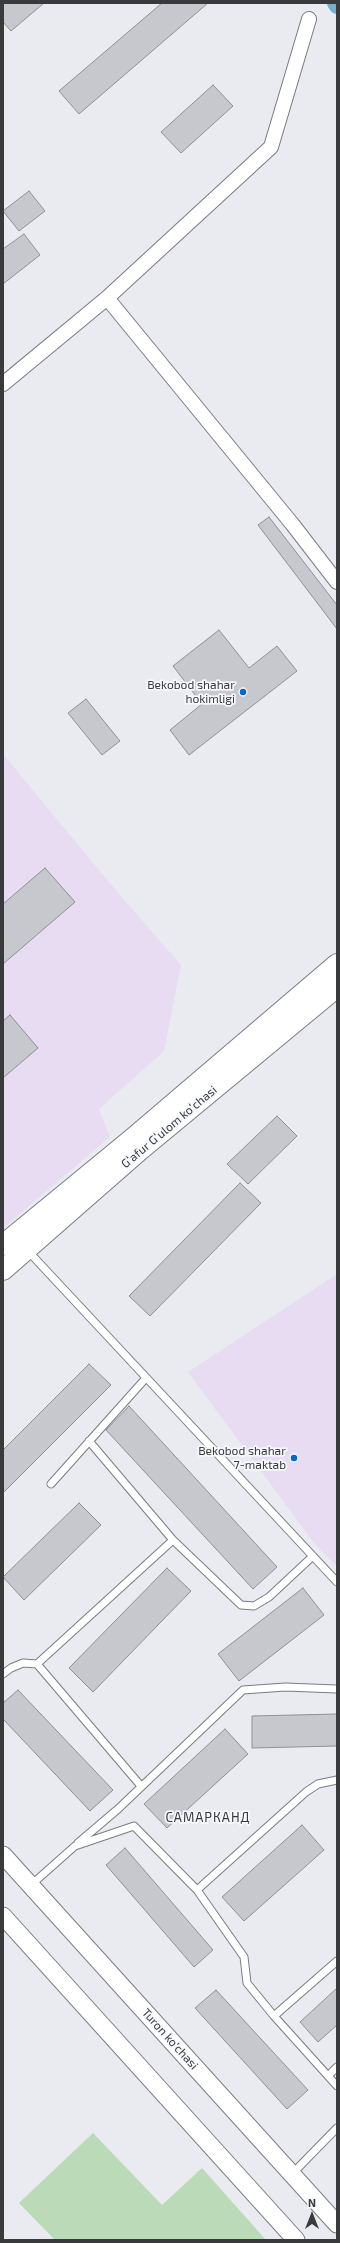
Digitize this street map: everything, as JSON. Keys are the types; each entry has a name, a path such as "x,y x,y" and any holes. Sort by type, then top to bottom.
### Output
{"main road":[{"name":"Gʻafur Gʻulom koʻchasi","path":"3,1270 26,1250 136,1144 337,964"},
{"name":"Gʻafur Gʻulom koʻchasi","path":"3,1244 136,1144 337,987"}],"street":[{"path":"3,384 107,298 271,147 309,19"},
{"path":"107,298 293,525 337,582"},
{"name":"Turon ko'chasi","path":"3,1855 337,2224"},
{"path":"3,1916 296,2240"}],"lane":[{"path":"26,1250 337,1582"},
{"path":"52,1484 146,1378"},
{"path":"89,1441 173,1540 241,1605 254,1606 269,1597 314,1556"},
{"path":"37,1664 173,1540"},
{"path":"3,1674 11,1668 24,1663 37,1664 140,1786"},
{"path":"31,1885 118,1809 140,1786 243,1690 284,1687 337,1689"},
{"path":"197,1890 306,1792 318,1784 337,1780"},
{"path":"75,1846 134,1826 197,1890 244,1957 247,1983 274,2016 337,2086"},
{"path":"274,2016 337,1961"},
{"path":"328,2076 337,2067"},
{"path":"292,2174 337,2128"}],"shaded area":[{"path":"3,754 118,893 181,965 164,1051 99,1109 110,1137 3,1228"},
{"name":"Bekobod shahar 7-maktab","path":"337,1274 337,1567 314,1543 188,1372"}],"green space":[{"path":"93,2133 162,2205 202,2168 266,2240 55,2240 19,2203"}],"building":[{"path":"3,3 44,3 11,31 3,22"},
{"path":"162,3 208,3 79,114 59,91"},
{"path":"213,85 233,106 181,153 161,132"},
{"path":"29,191 45,211 19,231 3,211"},
{"path":"24,234 40,255 3,284 3,249"},
{"path":"269,517 337,605 337,629 258,525"},
{"name":"Bekobod shahar hokimligi","path":"219,630 249,668 277,646 297,671 189,755 170,730 202,704 173,666"},
{"path":"86,699 120,741 102,755 68,713"},
{"path":"45,868 75,902 3,964 3,904"},
{"path":"10,1015 38,1048 3,1078 3,1021"},
{"path":"277,1116 297,1136 248,1184 227,1164"},
{"path":"240,1183 261,1203 150,1316 129,1296"},
{"path":"89,1364 111,1385 3,1493 3,1450"},
{"path":"129,1406 277,1567 253,1589 106,1430"},
{"path":"79,1503 101,1525 24,1600 3,1577"},
{"path":"167,1568 191,1591 93,1692 69,1668"},
{"path":"303,1588 324,1615 239,1681 218,1654"},
{"path":"18,1690 113,1790 90,1811 3,1719 3,1703"},
{"path":"337,1714 337,1746 252,1748 252,1716"},
{"path":"225,1729 248,1754 167,1828 144,1804"},
{"path":"302,1825 324,1850 244,1921 222,1897"},
{"path":"125,1848 213,1950 194,1967 106,1865"},
{"path":"337,1988 337,2025 318,2042 300,2022"},
{"path":"216,1990 308,2090 287,2109 195,2008"}],"place":[{"name":"Bekobod shahar hokimligi","path":"243,692"},
{"name":"Bekobod shahar 7-maktab","path":"294,1458"}],"district":[{"name":"САМАРКАНД","path":"208,1818"}]}
